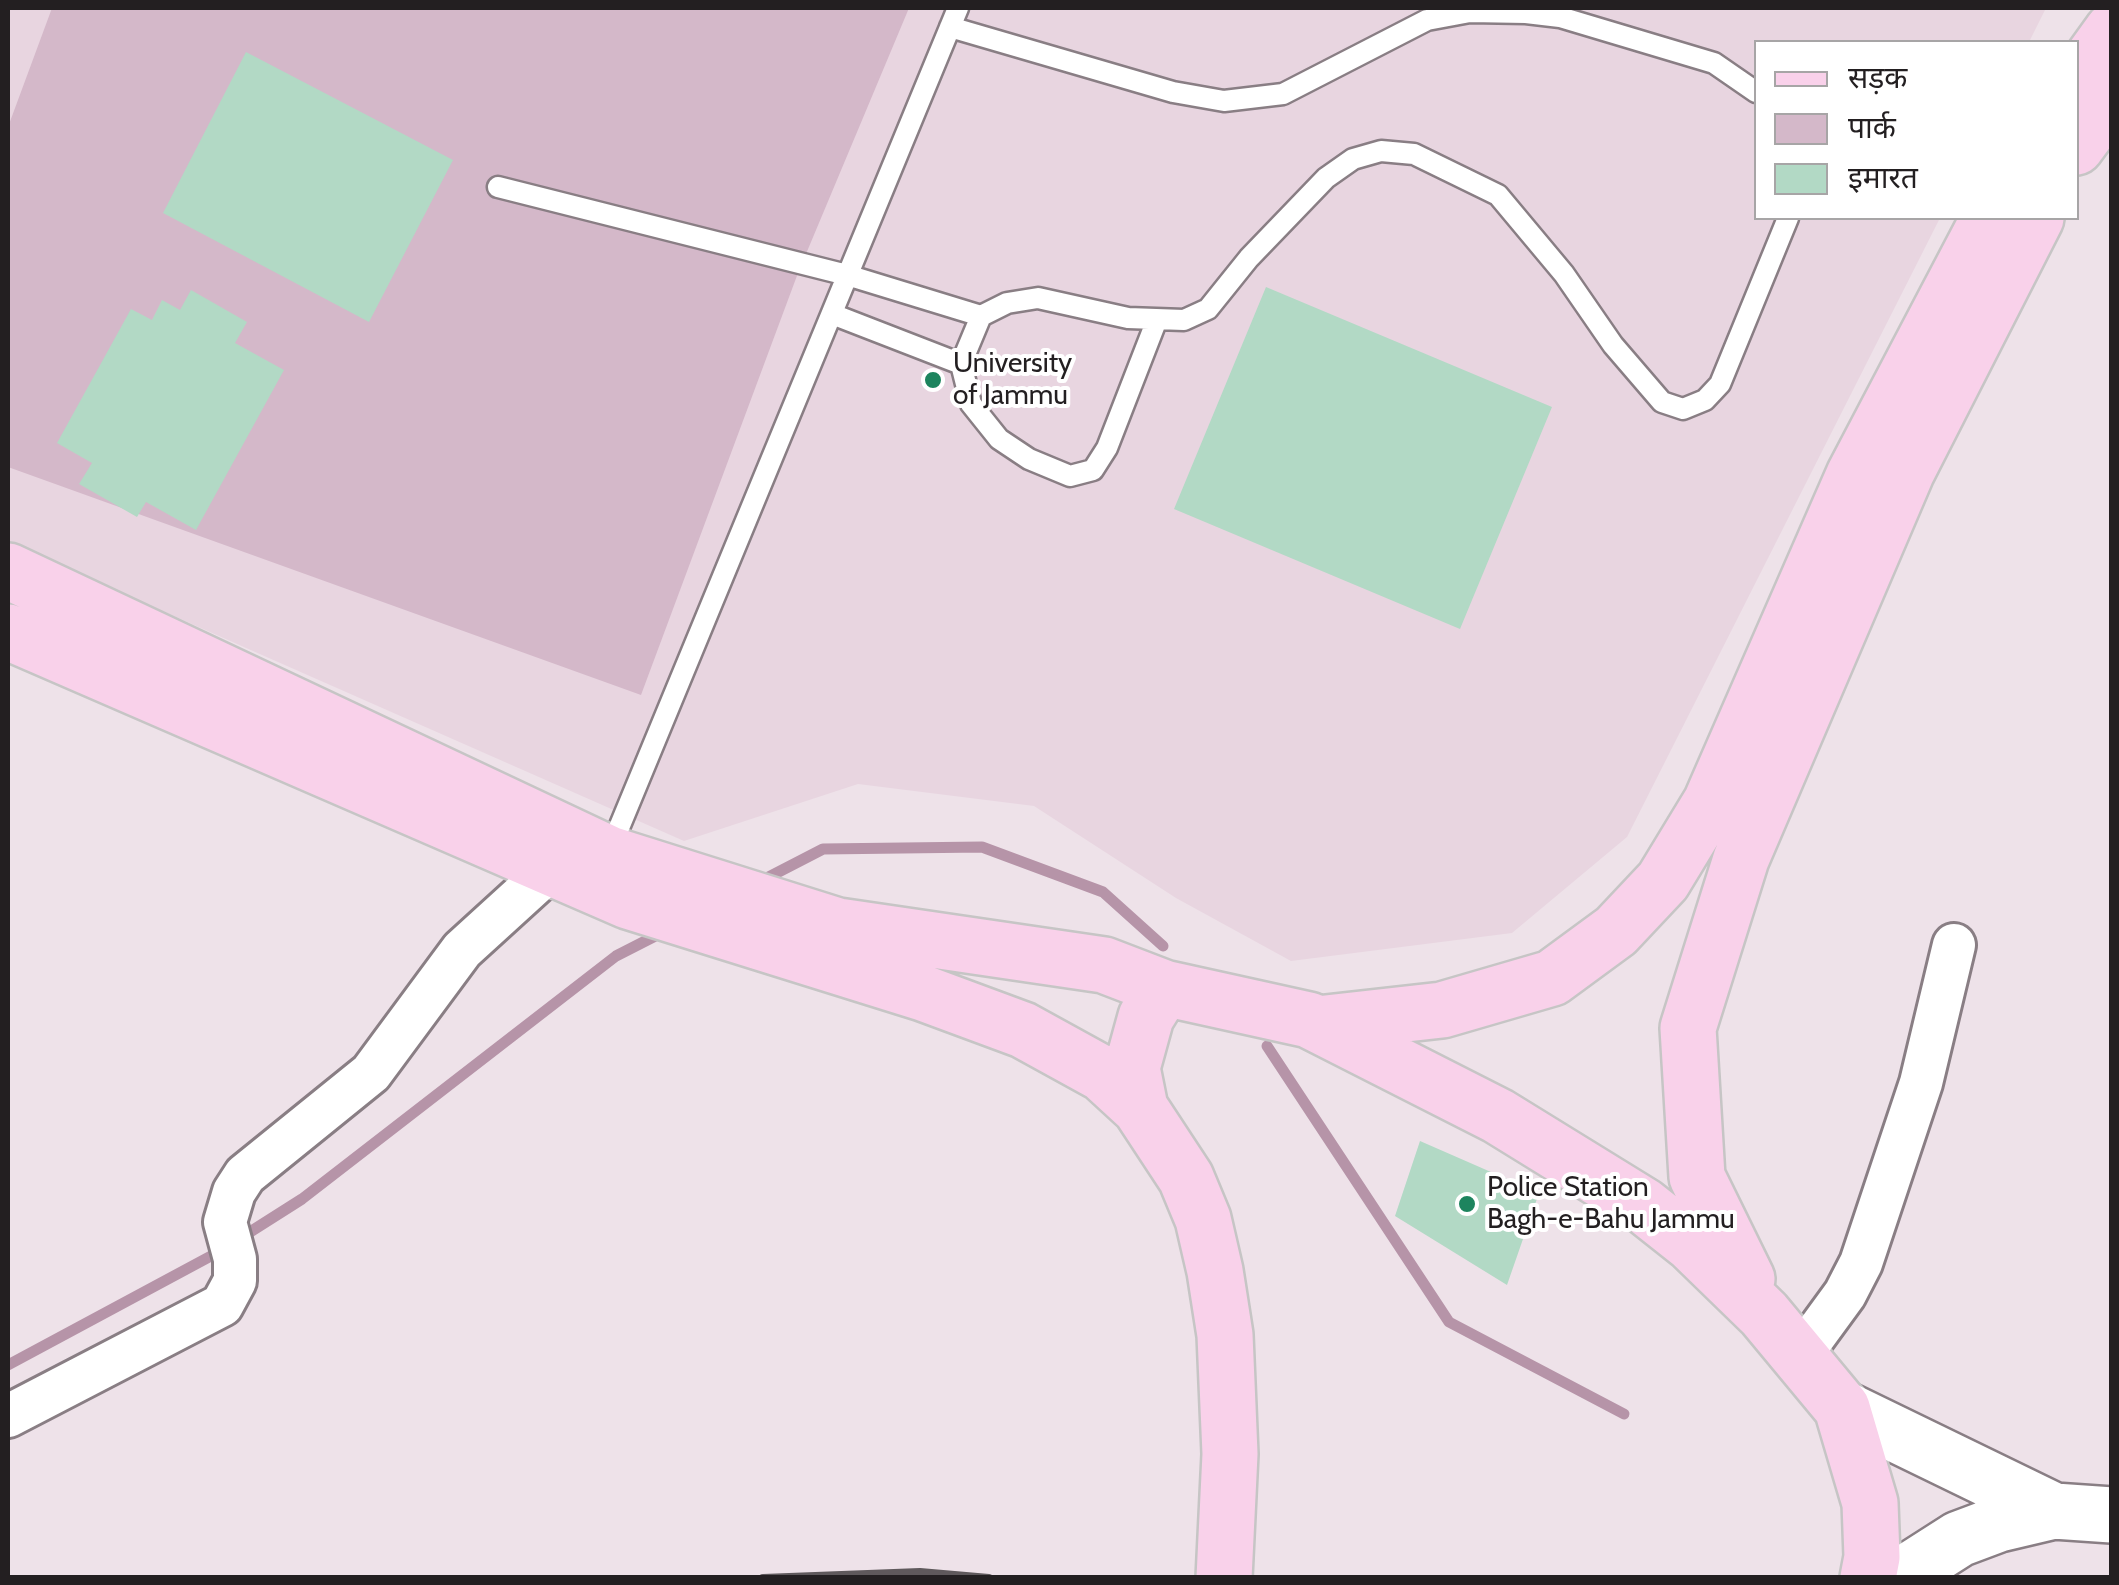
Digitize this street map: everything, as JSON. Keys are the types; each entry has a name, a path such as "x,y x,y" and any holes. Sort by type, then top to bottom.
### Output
{"main road":[{"path":"2079,77 2112,31"},
{"path":"2079,143 2112,98"},
{"path":"1317,1024 1442,1010 1552,978 1616,930 1663,881 1712,802 1854,475 1988,220"},
{"path":"1764,1314 1697,1177 1688,1028 1741,859 1907,471 2035,220"},
{"path":"8,571 624,873 832,945 923,993 1023,1030 1102,1074 1140,1108 1186,1178 1203,1219 1216,1270 1225,1335 1230,1454 1224,1578"},
{"path":"8,632 552,868 624,873"},
{"path":"832,945 1104,965 1164,988 1317,1024 1498,1116 1644,1206 1692,1244 1764,1314 1842,1408 1870,1504 1872,1558 1868,1578"},
{"path":"1140,1108 1132,1068 1146,1017 1164,988"},
{"path":"1842,1408 2054,1512"},
{"path":"1898,1578 1959,1540 2054,1512 2112,1515"}],"street":[{"path":"8,1416 222,1306 232,1294 230,1240 234,1192 245,1176 371,1073 462,950 552,868"},
{"path":"1799,1356 1846,1294 1861,1263 1922,1083 1954,945"}],"lane":[{"path":"624,873 832,314 954,17 1173,92 1224,101 1283,94 1427,20 1470,12 1560,17 1714,63 1754,91"},
{"path":"1156,322 1099,464 1080,475 1059,473 999,439 970,404 961,364 981,316 1014,300 1038,298 1156,322 1184,320 1208,310 1249,258 1326,178 1354,159 1381,151 1414,154 1498,195 1564,274 1613,345 1672,408 1705,400 1720,384 1787,220"},
{"path":"498,187 848,275 981,316"},
{"path":"832,314 961,364"}],"shaded area":[{"name":"University of Jammu","path":"8,8 2046,8 2030,40 1754,40 1754,220 1939,220 1627,837 1512,933 1291,961 1176,898 1034,806 858,784 684,841 8,543"}],"green space":[{"path":"52,8 909,8 798,273 641,695 8,467 8,127"}],"building":[{"path":"246,52 453,160 369,322 163,213"},
{"path":"1266,287 1552,407 1460,629 1174,509"},
{"path":"191,290 247,322 235,343 284,370 196,530 146,502 137,517 79,484 92,463 57,443 131,309 152,320 162,300 180,310"},
{"name":"Police Station Bagh-e-Bahu Jammu","path":"1420,1141 1539,1193 1507,1285 1395,1216"}],"waterway":[{"path":"761,881 823,849 982,847 1103,892 1163,946"},
{"path":"239,1239 302,1199 616,956 665,931"},
{"path":"1267,1046 1449,1322 1624,1414"},
{"path":"8,1365 224,1249"}],"railway":[{"path":"763,1578 920,1572 989,1578"}],"place":[{"name":"University of Jammu","path":"933,380"},
{"name":"Police Station Bagh-e-Bahu Jammu","path":"1467,1204"}]}
